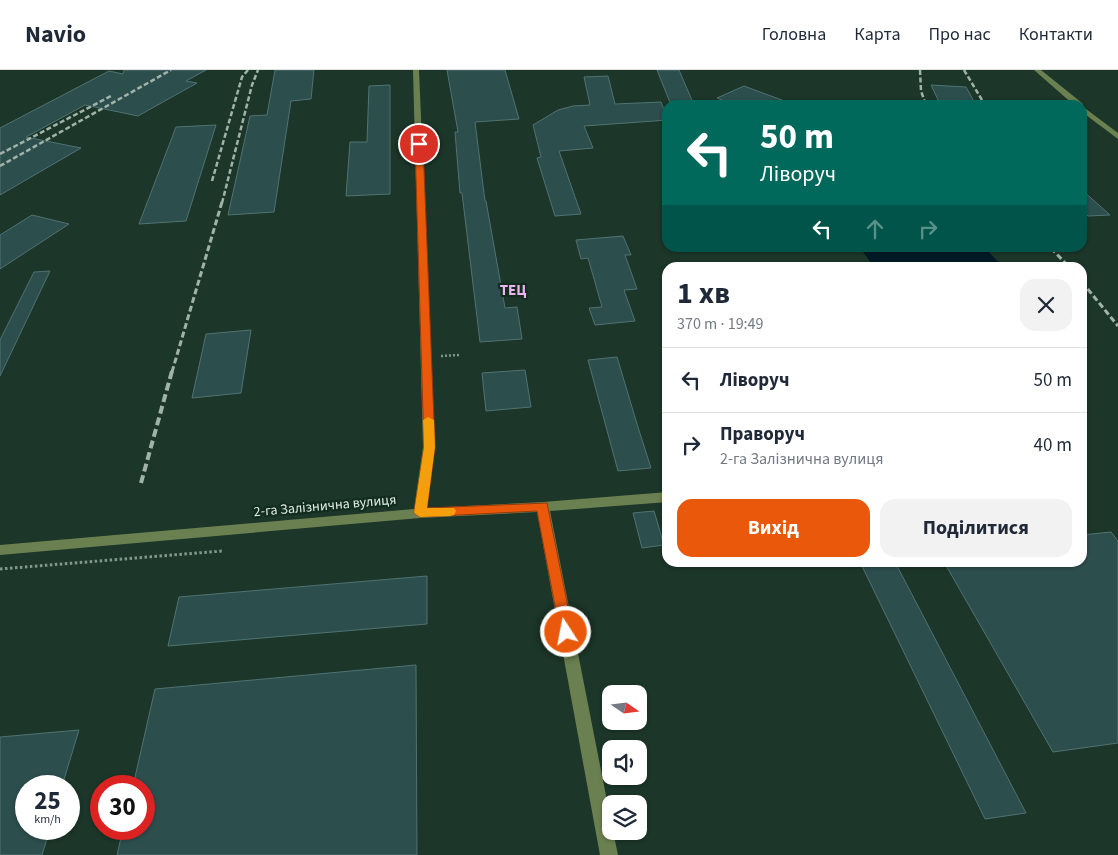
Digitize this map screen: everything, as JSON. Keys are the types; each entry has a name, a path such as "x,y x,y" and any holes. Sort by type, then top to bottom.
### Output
{"street":[{"path":"416,70 429,447 420,513"},
{"path":"1037,70 1073,100"},
{"path":"1087,112 1118,137"},
{"name":"2-га Залізнична вулиця","path":"0,550 420,513 662,497"},
{"path":"542,506 609,855"}],"path":[{"path":"426,357 460,354"},
{"path":"0,569 222,551"}],"water":[{"path":"863,252 989,252 998,262 870,262"}],"building":[{"path":"124,70 206,70 186,81 197,83 138,116 85,105 26,137 81,148 0,195 0,128 109,71 123,74"},
{"path":"275,70 314,70 311,99 291,101 274,212 228,215 250,116 267,115"},
{"path":"447,70 505,70 519,119 475,122 485,201 505,308 517,307 522,339 480,342 462,193 460,193 455,132 458,132"},
{"path":"657,70 679,70 692,100 669,100"},
{"path":"608,76 615,104 661,102 662,120 584,126 593,148 559,151 581,214 555,216 537,158 541,157 533,125 558,110 573,106 590,105 584,77"},
{"path":"390,85 390,194 346,196 350,142 367,142 369,86"},
{"path":"931,85 966,87 973,100 938,100"},
{"path":"744,86 782,100 722,100 717,98"},
{"path":"216,125 186,221 139,224 176,127"},
{"path":"1087,194 1110,215 1088,216"},
{"path":"32,215 69,224 0,269 0,235"},
{"path":"623,236 631,255 625,255 637,289 624,290 635,321 595,325 589,308 602,307 588,258 581,259 576,240"},
{"path":"50,271 0,376 0,340 34,272"},
{"path":"251,330 241,393 192,398 206,334"},
{"path":"617,357 651,468 618,471 588,360"},
{"path":"525,370 531,407 486,411 482,373"},
{"path":"654,511 662,538 662,545 642,548 633,513"},
{"path":"1111,532 1118,541 1118,743 1053,752 947,567 1087,567 1087,534"},
{"path":"862,567 898,567 1026,813 985,819"},
{"path":"427,576 427,624 168,646 179,597"},
{"path":"416,665 417,855 117,855 120,840 155,840 155,775 135,775 155,689"},
{"path":"79,730 65,775 15,775 15,840 47,840 42,855 0,855 0,737"}],"railway":[{"path":"0,166 171,70"},
{"path":"212,181 242,77 248,70"},
{"path":"222,203 252,85 258,70"},
{"path":"920,70 921,91 924,100"},
{"path":"964,70 982,100"},
{"path":"0,154 113,95"},
{"path":"172,372 222,202"},
{"path":"1055,252 1064,262"},
{"path":"1087,288 1118,326"},
{"path":"141,483 172,371"}],"slow traffic":[{"path":"428,420 429,447 420,513 450,511"}],"district":[{"name":"ТЕЦ","path":"513,290"}],"route":[{"path":"419,144 429,447 420,513 542,506 566,632"}]}
